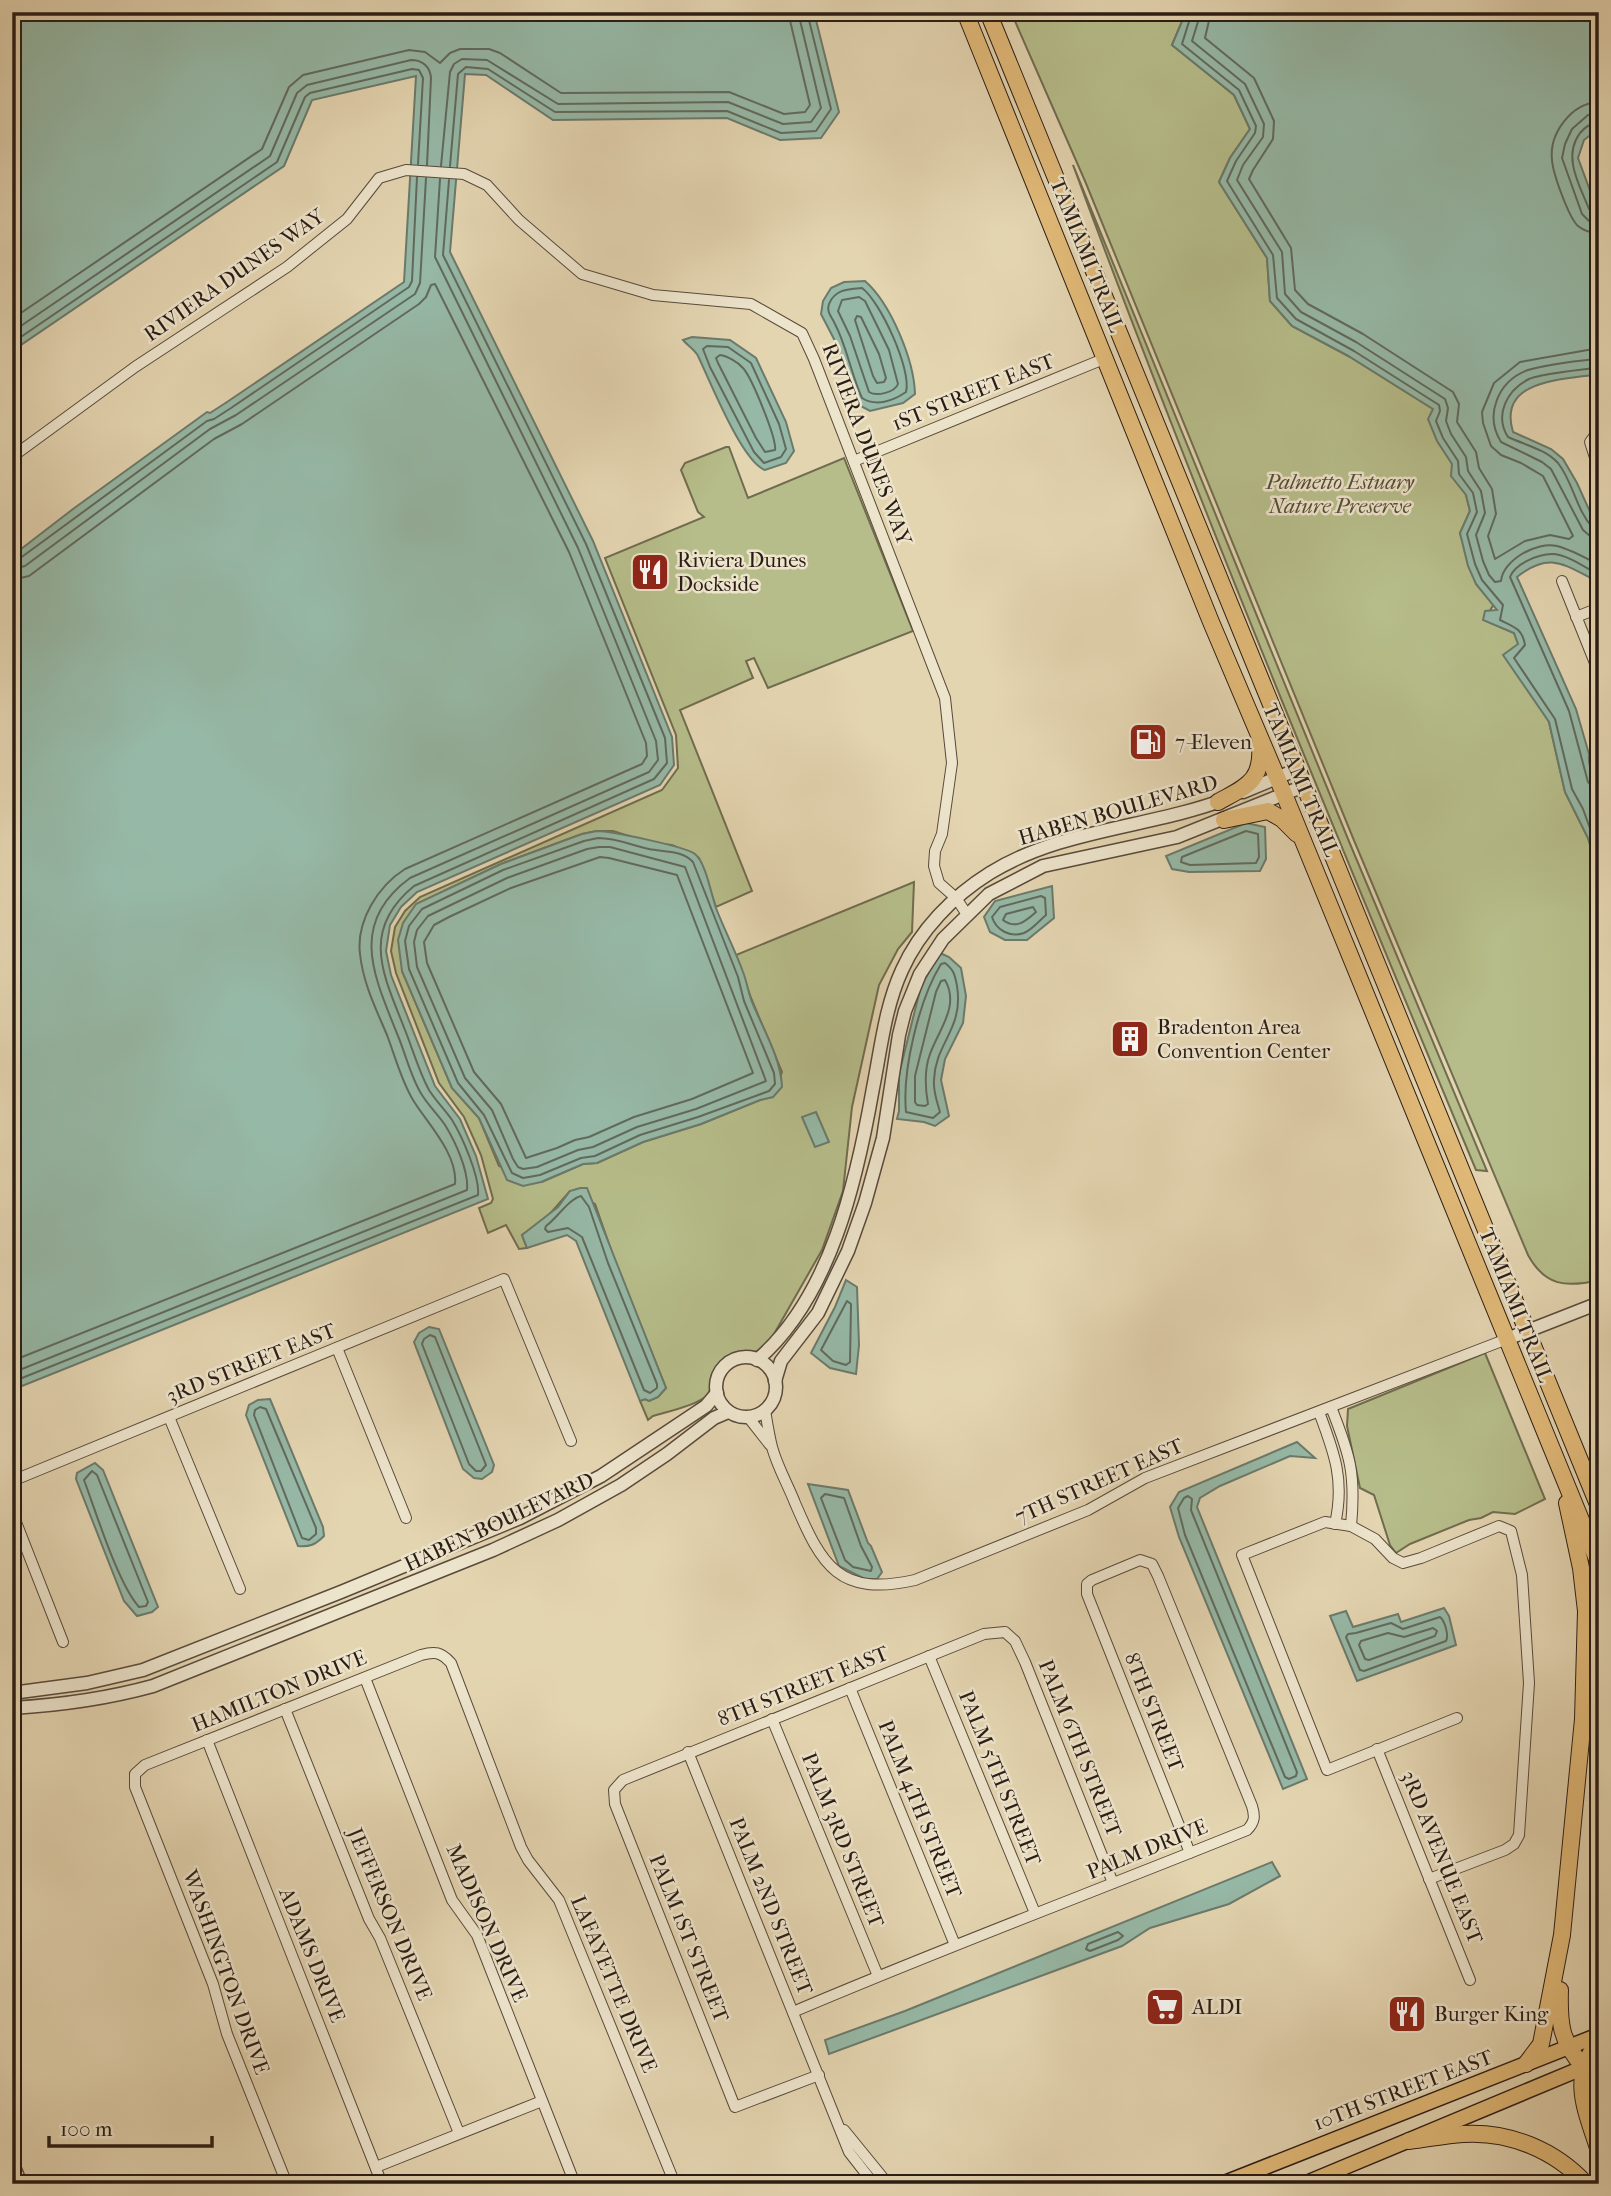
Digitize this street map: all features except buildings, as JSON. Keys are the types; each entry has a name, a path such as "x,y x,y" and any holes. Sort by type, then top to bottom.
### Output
{"highway":[{"name":"TAMIAMI TRAIL","path":"965,12 1211,622 1278,778 1599,1564"},
{"name":"TAMIAMI TRAIL","path":"988,12 1598,1503"},
{"path":"1218,802 1252,781 1258,772 1261,751 1259,735"},
{"path":"1224,820 1269,811 1289,825 1305,844"},
{"path":"1558,1463 1581,1568 1586,1611 1583,1719 1562,1935 1559,2026 1569,2047 1591,2064"},
{"path":"1526,2064 1541,2044 1562,1935"},
{"path":"1599,2040 1591,2064 1581,2080 1582,2098 1599,2151"},
{"path":"1409,2141 1464,2134 1492,2135 1523,2142 1546,2152 1586,2184"}],"main road":[{"name":"10TH STREET EAST","path":"1222,2184 1599,2035"},
{"path":"1304,2184 1591,2064"}],"street":[{"path":"976,41 997,33"},
{"name":"RIVIERA DUNES WAY","path":"12,457 135,368 287,267 347,219 379,178 406,170 464,174 487,185 519,220 582,274 653,295 751,304 802,332 945,698 952,763 942,834 935,851 934,866 939,883 956,898"},
{"name":"1ST STREET EAST","path":"854,461 1106,358"},
{"path":"1599,430 1590,442 1599,470"},
{"path":"1562,581 1599,673"},
{"path":"1576,617 1599,608"},
{"name":"HABEN BOULEVARD","path":"757,1360 778,1342 798,1314 823,1267 844,1210 866,1127 884,1021 898,977 925,931 956,898 991,872 1036,851 1186,813 1298,769"},
{"name":"HABEN BOULEVARD","path":"775,1381 781,1361 818,1313 837,1278 859,1220 883,1138 899,1035 910,998 934,951 966,913 989,894 1042,866 1149,844 1224,820 1304,786"},
{"path":"956,898 966,913"},
{"path":"866,1127 883,1138"},
{"name":"3RD STREET EAST","path":"12,1481 504,1279 571,1441"},
{"path":"1507,1339 1599,1303"},
{"name":"7TH STREET EAST","path":"765,1410 772,1448 813,1545 828,1565 847,1578 864,1585 892,1585 915,1580 1076,1515 1145,1478 1507,1339"},
{"path":"337,1348 406,1518"},
{"path":"739,1358 757,1360 771,1372 775,1381 774,1396 765,1410 748,1417 728,1412 717,1393 719,1375 731,1362 739,1358"},
{"name":"HABEN BOULEVARD","path":"12,1693 87,1683 143,1670 489,1532 546,1506 639,1452 706,1406 717,1393"},
{"path":"1331,1407 1349,1450 1354,1494 1351,1526"},
{"name":"HABEN BOULEVARD","path":"12,1708 60,1705 113,1697 153,1686 493,1550 579,1510 667,1454 714,1418 728,1412"},
{"path":"1319,1412 1335,1454 1340,1493 1335,1524"},
{"path":"169,1417 240,1589"},
{"name":"7TH STREET EAST","path":"748,1417 772,1448"},
{"path":"1335,1454 1349,1450"},
{"path":"1340,1493 1354,1494"},
{"path":"12,1512 63,1642"},
{"path":"1429,1879 1505,1850 1514,1844 1519,1835 1529,1683 1522,1575 1511,1531 1499,1526 1404,1563 1393,1558 1375,1539 1351,1526 1325,1522 1242,1555 1327,1770 1457,1718"},
{"name":"8TH STREET","path":"1152,1564 1140,1560 1092,1580 1087,1584 1087,1594 1190,1853"},
{"name":"PALM DRIVE","path":"793,2012 1190,1853 1247,1829 1254,1822 1254,1813 1152,1564"},
{"path":"341,1592 349,1609"},
{"name":"8TH STREET EAST","path":"618,1784 629,1776 984,1634 1005,1632"},
{"name":"PALM 6TH STREET","path":"1005,1632 1015,1641 1025,1662 1113,1883"},
{"name":"HAMILTON DRIVE","path":"135,1774 145,1765 421,1655 441,1653"},
{"name":"LAFAYETTE DRIVE","path":"441,1653 450,1663 528,1860 559,1900 675,2184"},
{"name":"PALM 5TH STREET","path":"929,1656 1035,1913"},
{"name":"MADISON DRIVE","path":"365,1678 452,1900 477,1935 575,2184"},
{"name":"PALM 4TH STREET","path":"850,1688 955,1945"},
{"name":"JEFFERSON DRIVE","path":"285,1709 459,2133"},
{"name":"PALM 3RD STREET","path":"772,1719 878,1976"},
{"name":"ADAMS DRIVE","path":"207,1740 382,2184"},
{"name":"3RD AVENUE EAST","path":"1377,1749 1470,1980"},
{"name":"PALM 2ND STREET","path":"688,1752 834,2116"},
{"name":"WASHINGTON DRIVE","path":"135,1774 135,1787 213,1984 228,2034 287,2184"},
{"name":"PALM 1ST STREET","path":"618,1784 614,1790 615,1804 736,2107 819,2075"},
{"path":"376,2168 542,2101"},
{"path":"834,2116 849,2152 874,2184"},
{"path":"834,2116 888,2184"},
{"path":"12,2162 21,2184"}],"green space":[{"name":"Palmetto Estuary Nature Preserve","path":"1011,12 1186,12 1172,45 1234,95 1250,129 1230,158 1219,182 1267,258 1270,301 1292,326 1350,357 1433,409 1470,511 1460,533 1476,584 1494,604 1484,620 1514,633 1549,722 1565,792 1588,838 1599,874 1599,1280 1567,1284 1549,1279 1528,1255 1353,838 1085,181"},
{"path":"1073,165 1348,839 1487,1171 1476,1170 1320,795 1169,418"},
{"path":"729,447 748,498 844,458 913,631 768,688 754,658 746,661 753,678 680,710 752,891 716,907 699,858 672,845 651,843 613,831 582,834 501,864 417,904 402,971 452,1088 479,1118 499,1166 542,1182 583,1164 597,1163 643,1142 773,1097 782,1072 736,955 914,882 912,932 898,949 879,985 852,1107 843,1191 822,1250 770,1341 755,1353 741,1352 723,1360 715,1370 705,1397 648,1420 640,1401 658,1397 666,1388 595,1204 570,1191 548,1216 522,1235 527,1248 519,1249 506,1225 488,1233 479,1208 491,1203 493,1199 481,1155 464,1117 439,1083 396,973 391,951 395,927 405,911 420,897 662,790 678,768 676,735 605,558 704,517 698,512 681,470 685,463"},
{"path":"1485,1353 1545,1499 1515,1514 1493,1512 1469,1520 1410,1544 1396,1553 1390,1545 1374,1495 1360,1488 1347,1426 1348,1409"}],"water":[{"path":"12,12 814,12 839,112 821,138 780,140 727,118 553,120 486,75 465,74 450,252 593,541 672,737 674,765 660,785 417,892 401,907 390,925 386,951 391,975 435,1086 460,1119 476,1156 488,1199 12,1390 12,556 207,412 210,413 227,402 404,282 416,76 312,100 284,166 12,351"},
{"path":"1186,12 1599,12 1599,128 1584,140 1578,158 1599,215 1599,374 1536,385 1515,401 1511,415 1513,432 1551,449 1563,459 1599,526 1599,582 1567,566 1549,562 1539,564 1517,577 1576,709 1591,770 1599,785 1599,874 1588,838 1565,792 1549,722 1503,655 1518,644 1514,633 1483,620 1485,611 1497,610 1476,584 1468,566 1460,533 1470,511 1466,495 1451,476 1452,464 1437,441 1428,419 1433,409 1347,355 1292,326 1270,301 1267,258 1219,182 1230,158 1250,129 1234,95 1172,45"},
{"path":"865,281 884,304 899,333 906,349 915,394 903,403 870,411 857,404 835,341 821,314 823,301 831,288 844,282"},
{"path":"692,337 730,340 756,358 786,422 794,451 786,463 765,470 756,464 747,452 727,419 698,356 683,340"},
{"path":"1246,823 1265,827 1266,859 1260,871 1189,872 1172,869 1166,856"},
{"path":"597,831 664,844 689,851 699,858 752,1002 775,1054 782,1087 773,1097 643,1142 597,1163 583,1164 541,1182 523,1186 507,1180 479,1118 452,1088 402,971 398,940 403,923 416,904 501,864"},
{"path":"1052,886 1054,918 1027,940 1005,940 990,932 984,917 995,901"},
{"path":"940,953 961,968 966,996 963,1023 945,1059 941,1080 949,1116 935,1126 897,1119 899,1074 921,986"},
{"path":"816,1112 829,1142 815,1147 802,1117"},
{"path":"587,1188 666,1388 658,1397 649,1401 640,1401 576,1241 567,1235 527,1248 522,1235 558,1207 570,1191"},
{"path":"846,1280 857,1287 859,1345 856,1374 830,1368 811,1353"},
{"path":"429,1327 439,1329 494,1465 492,1472 482,1479 474,1478 463,1469 414,1342 419,1333"},
{"path":"270,1399 323,1527 324,1536 309,1546 298,1546 246,1415 249,1405 258,1400"},
{"path":"1297,1442 1315,1458 1290,1456 1220,1486 1200,1498 1197,1507 1307,1779 1283,1789 1179,1537 1170,1507 1179,1492"},
{"path":"95,1463 103,1470 158,1607 152,1612 137,1616 124,1601 76,1479 77,1473"},
{"path":"808,1484 848,1490 882,1572 877,1579 865,1579 839,1566"},
{"path":"1444,1608 1449,1616 1456,1645 1357,1681 1330,1616 1346,1611 1353,1627 1398,1614 1401,1622"},
{"path":"1272,1862 1280,1876 1229,1904 1150,1928 1122,1946 829,2054 825,2040 905,2011"}],"place":[{"name":"Riviera Dunes Dockside","path":"650,572"},
{"name":"7-Eleven","path":"1148,742"},
{"name":"Bradenton Area Convention Center","path":"1130,1039"},
{"name":"ALDI","path":"1165,2007"},
{"name":"Burger King","path":"1407,2014"}]}
